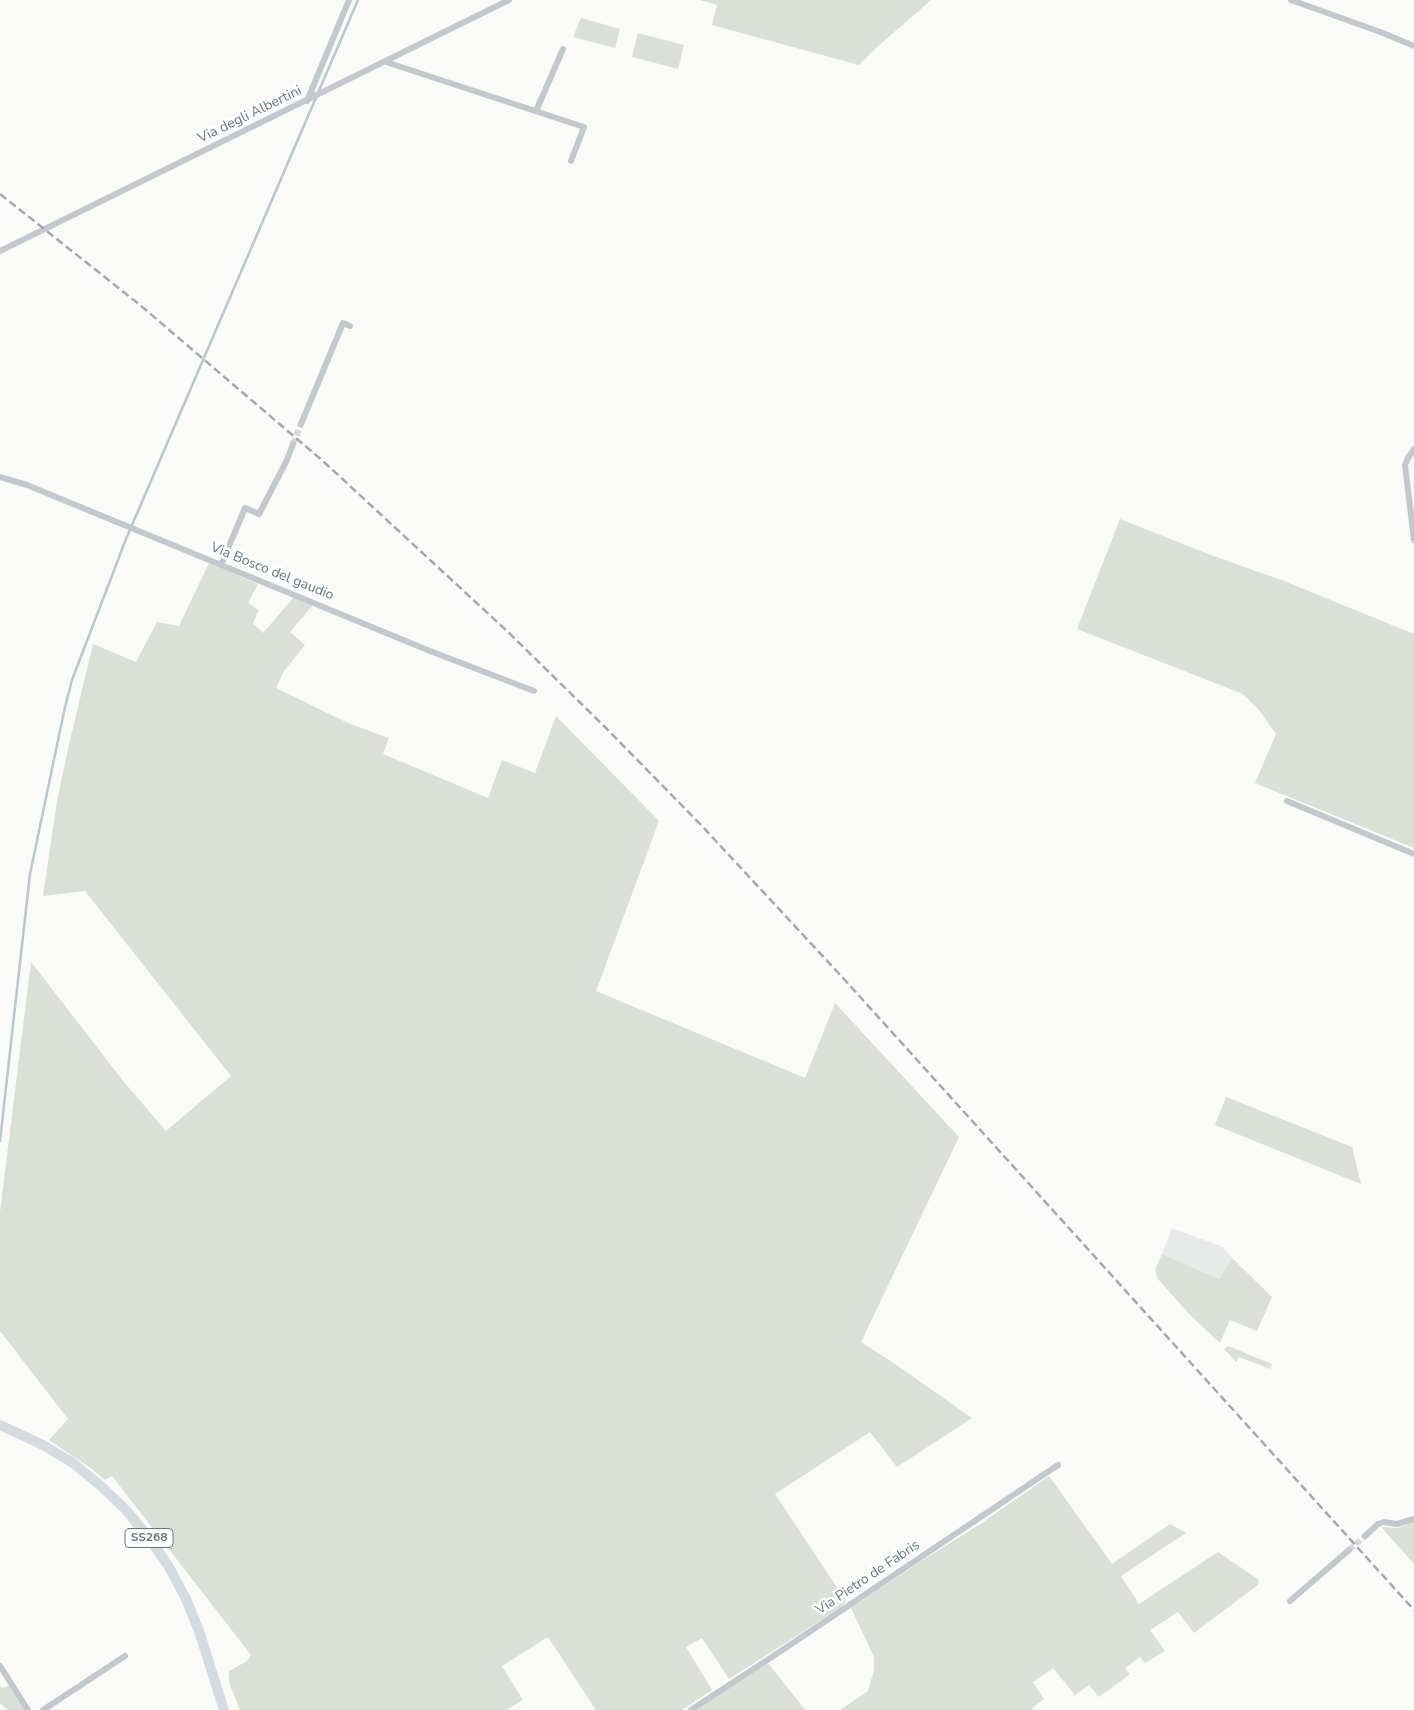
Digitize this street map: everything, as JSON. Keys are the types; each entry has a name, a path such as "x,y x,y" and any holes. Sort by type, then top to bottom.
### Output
{"highway":[{"name":"SS268","path":"0,1425 43,1445 73,1464 113,1498 149,1538 169,1568 186,1599 199,1631 224,1710"}],"street":[{"path":"310,100 349,0"},
{"name":"Via degli Albertini","path":"0,251 510,0"},
{"path":"1291,0 1414,46"},
{"path":"536,111 563,50"},
{"path":"386,62 584,127 571,161"},
{"path":"302,424 343,323 350,326"},
{"path":"221,565 245,508 259,514 287,460 293,444"},
{"path":"1414,449 1405,465 1414,540"},
{"name":"Via Bosco del gaudio","path":"0,477 27,485 430,651 534,691"},
{"path":"1287,801 1414,854"},
{"name":"Via Pietro de Fabris","path":"691,1710 1058,1465"},
{"path":"1365,1536 1378,1524 1384,1522 1397,1524 1414,1519"},
{"path":"1290,1601 1350,1550"},
{"path":"44,1710 125,1656"},
{"path":"0,1666 28,1710"}],"shaded area":[{"path":"700,0 931,0 859,65 712,25 717,5"},
{"path":"581,18 620,29 615,48 573,37"},
{"path":"638,33 684,45 678,69 632,57"},
{"path":"1120,519 1208,554 1284,581 1414,634 1414,848 1255,783 1276,734 1259,710 1243,694 1077,629"},
{"path":"209,563 258,584 248,603 259,610 253,623 263,633 294,597 313,605 290,632 305,645 284,671 276,688 350,724 389,738 383,754 488,798 502,760 535,773 556,716 659,821 596,991 805,1078 835,1003 959,1137 861,1342 972,1418 897,1467 870,1432 775,1494 846,1601 843,1606 729,1679 702,1638 686,1647 712,1690 682,1710 596,1710 548,1637 502,1666 523,1700 506,1710 240,1710 229,1682 229,1671 247,1661 251,1655 112,1476 105,1480 49,1440 68,1419 0,1331 0,1212 31,962 124,1082 166,1131 231,1076 85,891 43,896 57,801 93,644 136,662 157,622 179,626"},
{"path":"1226,1097 1352,1147 1361,1184 1215,1125"},
{"path":"1172,1228 1223,1247 1232,1258 1219,1279 1162,1254"},
{"path":"1162,1254 1219,1279 1232,1258 1272,1297 1257,1331 1230,1320 1220,1343 1190,1315 1158,1279 1155,1270"},
{"path":"1228,1346 1272,1364 1270,1369 1239,1357 1236,1362 1224,1349"},
{"path":"1049,1476 1112,1564 1170,1524 1186,1533 1121,1576 1139,1604 1218,1552 1259,1580 1258,1585 1194,1633 1178,1612 1150,1630 1165,1651 1145,1663 1140,1657 1125,1668 1130,1674 1099,1697 1089,1685 1075,1695 1053,1668 1033,1682 1044,1699 1032,1708 1034,1710 840,1710 868,1691 874,1670 874,1657 851,1608 979,1525"},
{"path":"1414,1522 1414,1564 1381,1527 1399,1528"},
{"path":"768,1663 805,1710 696,1710"},
{"path":"0,1686 2,1688 9,1686 26,1710 8,1710 0,1703"}],"waterway":[{"path":"0,1141 30,874 72,680 126,539 358,0"}],"tunnel":[{"path":"293,444 301,424"},
{"path":"1349,1550 1365,1536"}],"railway":[{"path":"0,194 140,305 324,462 507,631 606,728 702,826 843,978 1414,1610"}]}
